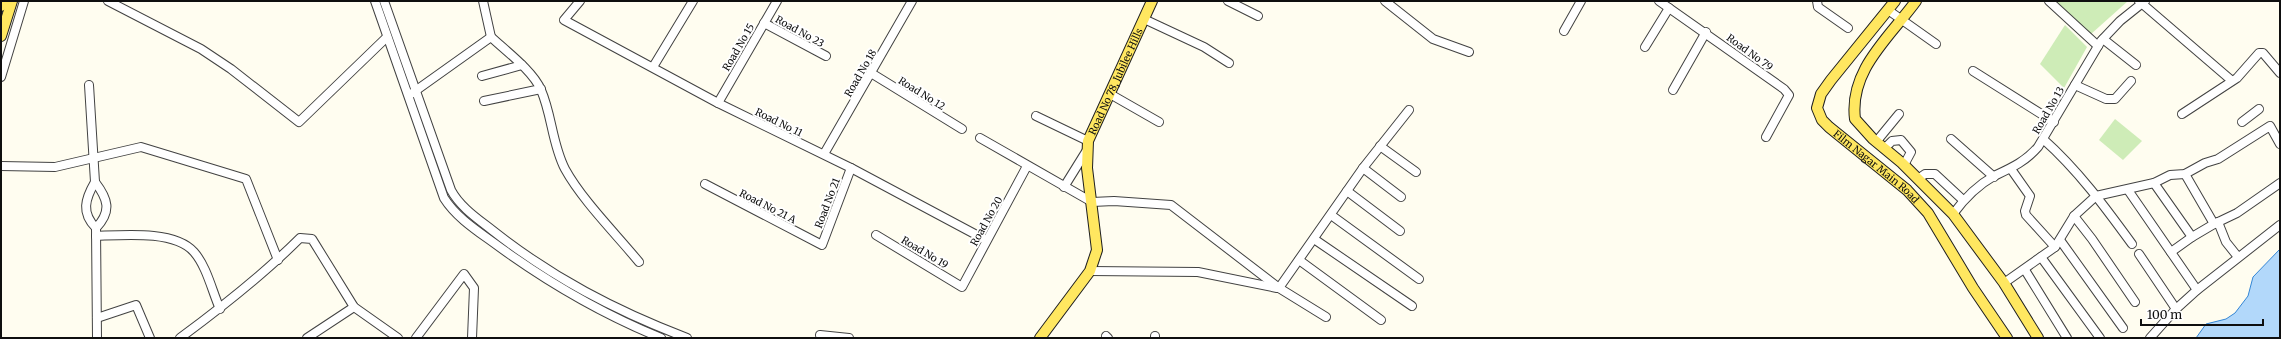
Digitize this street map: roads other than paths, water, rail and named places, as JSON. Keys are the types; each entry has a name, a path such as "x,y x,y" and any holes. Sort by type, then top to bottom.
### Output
{"main road":[{"path":"1,6 3,1"},
{"path":"1,36 12,1"},
{"name":"Road No 78, Jubilee Hills","path":"1040,338 1090,271 1096,250 1092,202 1087,168 1088,146 1152,1"},
{"name":"Film Nagar Main Road","path":"1895,1 1821,94 1816,108 1829,127 1907,190 1928,213 1972,288 2007,338"},
{"name":"Film Nagar Main Road","path":"1916,1 1875,53 1861,75 1854,94 1855,119 1953,214 2004,283 2038,338"}],"street":[{"path":"1,77 24,1"},
{"path":"108,1 201,49 231,69 299,122 387,36"},
{"path":"375,1 444,198 460,216 551,283 599,310 661,338"},
{"path":"384,1 451,190 459,202 535,262 579,290 629,315 687,338"},
{"path":"483,1 491,37 522,65 541,89 556,149 565,170 639,262"},
{"name":"Road No 11","path":"580,1 564,20 718,103 824,154 986,240"},
{"path":"653,67 693,1"},
{"name":"Road No 15","path":"718,103 776,1"},
{"name":"Road No 18","path":"824,154 912,1"},
{"path":"1228,1 1258,16"},
{"path":"1385,1 1433,39 1469,52"},
{"path":"1564,31 1582,1"},
{"name":"Road No 79","path":"1659,1 1706,32 1784,89 1788,96 1766,137"},
{"path":"1817,1 1818,7 1848,28"},
{"path":"2049,1 2100,42 2136,65"},
{"path":"2142,2 2231,80"},
{"name":"Road No 13","path":"1953,214 1963,200 1994,177 2011,169 2028,158 2054,122 2100,42 2120,21 2142,2"},
{"path":"1645,47 1670,8"},
{"path":"1888,10 1903,19 1936,44"},
{"path":"1144,19 1204,47 1229,63"},
{"name":"Road No 23","path":"764,22 826,56"},
{"path":"1673,90 1706,32"},
{"path":"408,97 491,37"},
{"path":"2182,114 2231,80 2237,78 2262,52 2280,73"},
{"path":"482,76 522,65"},
{"path":"1973,71 2054,122"},
{"name":"Road No 12","path":"871,73 962,130"},
{"path":"2075,85 2106,99 2116,99 2131,81"},
{"path":"89,85 95,182 84,206 86,216 96,232"},
{"path":"484,101 541,89"},
{"path":"1110,94 1159,122"},
{"path":"2242,122 2259,109"},
{"path":"1279,288 1363,168 1409,110"},
{"path":"1881,145 1899,114"},
{"path":"1036,116 1088,146 1064,187"},
{"path":"2004,283 2025,270 2057,244 2074,216 2096,196 2154,183 2170,175 2185,174 2205,163 2218,159 2270,126 2280,144"},
{"path":"980,138 1092,202 1114,201 1171,205 1279,288 1326,317"},
{"path":"1951,139 1994,177"},
{"path":"2043,139 2061,155 2096,196 2132,244"},
{"path":"1881,145 1894,140 1901,140 1911,152 1904,165"},
{"path":"1380,146 1416,172"},
{"path":"1,166 55,167 141,147 246,179 278,260"},
{"name":"Road No 20","path":"962,287 1027,166"},
{"name":"Road No 21","path":"822,245 851,168"},
{"path":"1363,168 1401,197"},
{"path":"2011,169 2030,196 2026,215 2057,244 2123,328"},
{"path":"1918,179 1925,174 1934,174 1963,200"},
{"path":"2185,174 2216,223 2226,242 2238,257"},
{"path":"95,182 104,194 107,202 106,212 96,232 97,338"},
{"path":"2154,183 2192,238"},
{"path":"2171,252 2216,223 2237,212 2280,183"},
{"name":"Road No 21 A","path":"705,184 822,245"},
{"path":"2128,190 2197,290"},
{"path":"1347,191 1400,231"},
{"path":"1331,215 1419,279"},
{"path":"2074,216 2092,239 2135,302"},
{"path":"2150,338 2176,309 2197,290 2280,225"},
{"path":"96,232 157,235 186,246 193,251 200,261 220,309"},
{"name":"Road No 19","path":"876,235 962,287"},
{"path":"180,338 220,309 278,260 300,238 312,239 354,307 398,338"},
{"path":"1314,239 1412,306"},
{"path":"2139,254 2176,309"},
{"path":"2041,257 2100,338"},
{"path":"1298,260 1381,320"},
{"path":"2025,270 2068,338"},
{"path":"1090,271 1198,272 1279,288"},
{"path":"416,338 464,274 474,288 472,338"},
{"path":"96,318 136,305 150,338"},
{"path":"307,338 354,307"},
{"path":"820,335 849,338"}],"water":[{"path":"2280,249 2280,338 2196,338 2206,324 2226,319 2235,313 2248,296 2253,277"}]}
